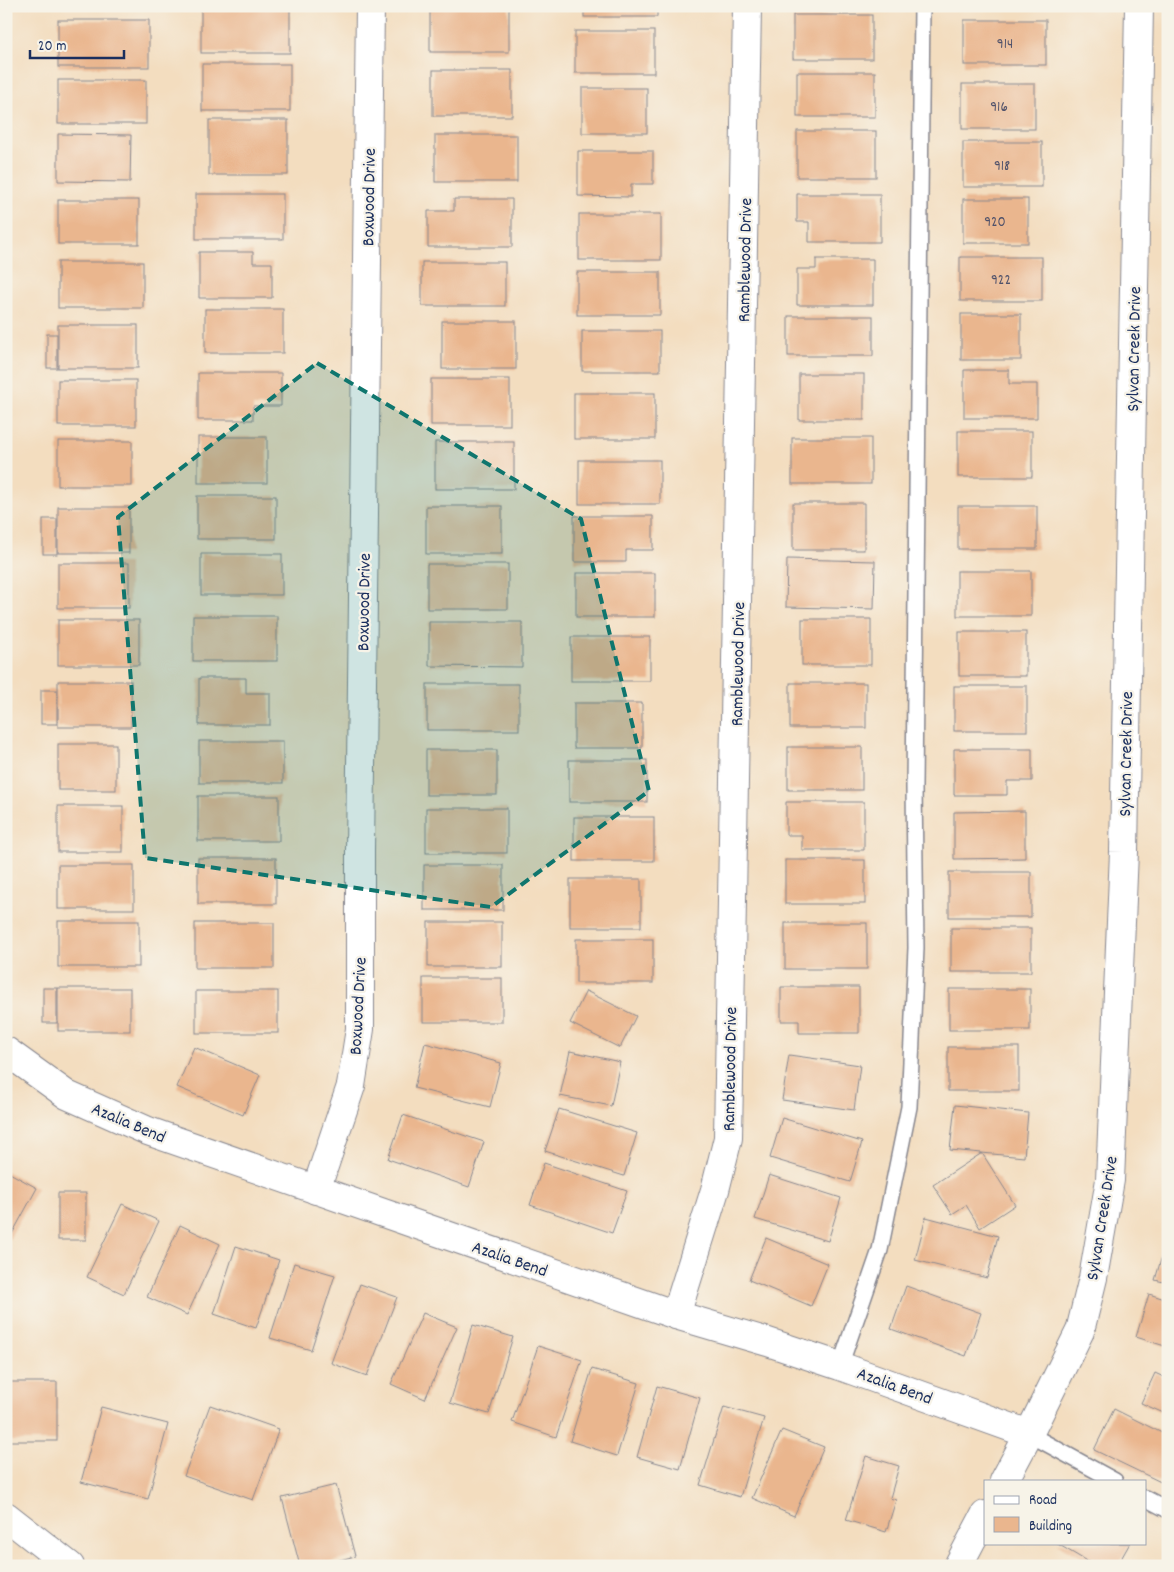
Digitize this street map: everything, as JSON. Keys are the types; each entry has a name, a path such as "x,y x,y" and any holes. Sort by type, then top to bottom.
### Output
{"street":[{"name":"Boxwood Drive","path":"316,1190 351,1086 360,1029 360,852 370,6"},
{"name":"Ramblewood Drive","path":"676,1315 715,1190 728,1138 747,6"},
{"name":"Sylvan Creek Drive","path":"1005,1480 1080,1331 1093,1278 1110,1180 1124,842 1138,6"},
{"name":"Azalia Bend","path":"6,1050 67,1095 148,1132 676,1315 768,1342 840,1366 1029,1434"},
{"path":"6,1516 70,1566"},
{"path":"958,1566 984,1517"}],"lane":[{"path":"840,1366 880,1250 909,1107 916,948 914,768 922,6"},
{"path":"1029,1434 1113,1480"},
{"path":"1146,1499 1168,1510"}],"highlighted area":[{"path":"317,363 581,519 649,791 491,907 145,858 118,517"}],"building":[{"path":"201,6 290,6 290,53 201,53"},
{"path":"430,6 509,6 509,52 430,52"},
{"path":"584,6 657,6 657,17 584,17"},
{"path":"793,15 872,15 872,59 793,59"},
{"path":"58,20 149,20 149,67 58,67"},
{"path":"964,20 1046,20 1046,65 964,65"},
{"path":"575,31 654,31 654,73 575,73"},
{"path":"202,64 290,64 290,111 202,111"},
{"path":"433,70 512,70 512,116 433,116"},
{"path":"797,72 875,72 875,117 797,117"},
{"path":"58,80 146,80 146,124 58,124"},
{"path":"962,84 1035,84 1035,129 962,129"},
{"path":"582,88 647,88 647,133 582,133"},
{"path":"209,120 288,120 288,175 209,175"},
{"path":"797,131 876,131 876,177 797,177"},
{"path":"58,134 131,135 130,182 58,181"},
{"path":"435,135 517,135 517,182 435,182"},
{"path":"963,142 1042,142 1042,187 963,187"},
{"path":"578,151 653,151 653,184 631,184 631,197 578,196"},
{"path":"196,194 283,194 283,239 196,239"},
{"path":"797,194 880,194 880,242 809,242 809,222 797,222"},
{"path":"454,199 512,199 512,247 428,247 428,211 454,211"},
{"path":"963,199 1028,199 1028,243 963,243"},
{"path":"58,200 139,200 139,244 58,244"},
{"path":"579,214 661,214 661,260 579,260"},
{"path":"199,252 253,252 253,263 272,263 272,298 199,298"},
{"path":"960,257 1042,257 1042,301 960,301"},
{"path":"816,259 873,259 873,305 797,305 797,269 816,269"},
{"path":"58,262 143,262 143,308 58,308"},
{"path":"422,262 505,262 505,306 422,306"},
{"path":"577,272 660,272 660,315 577,315"},
{"path":"205,309 283,309 283,353 205,353"},
{"path":"961,314 1021,314 1021,360 961,360"},
{"path":"788,316 873,316 873,356 788,356"},
{"path":"442,321 516,321 516,369 442,369"},
{"path":"58,325 138,325 138,368 58,368"},
{"path":"582,331 660,331 660,371 582,371"},
{"path":"47,334 57,334 57,368 47,368"},
{"path":"964,370 1009,370 1009,384 1037,384 1037,418 964,418"},
{"path":"198,373 281,373 281,406 253,406 253,420 198,420"},
{"path":"799,374 864,374 864,420 799,420"},
{"path":"431,379 510,379 510,425 431,425"},
{"path":"58,380 136,380 136,426 58,426"},
{"path":"574,393 655,393 655,439 574,439"},
{"path":"958,431 1032,431 1032,477 958,477"},
{"path":"198,437 267,437 267,483 198,483"},
{"path":"792,438 871,438 871,484 792,484"},
{"path":"58,441 132,441 132,486 58,486"},
{"path":"435,442 514,442 514,489 435,489"},
{"path":"579,460 660,460 660,504 579,504"},
{"path":"197,496 276,496 276,539 197,539"},
{"path":"793,503 864,503 864,550 793,550"},
{"path":"426,506 502,506 502,554 426,554"},
{"path":"958,506 1037,506 1037,549 958,549"},
{"path":"58,507 129,507 129,553 58,553"},
{"path":"574,516 653,516 653,550 626,550 626,562 574,562"},
{"path":"43,519 57,519 57,554 43,554"},
{"path":"201,554 282,554 282,595 201,595"},
{"path":"787,559 875,561 874,609 786,607"},
{"path":"58,563 129,563 129,608 58,608"},
{"path":"427,564 508,564 508,609 427,609"},
{"path":"957,571 1031,571 1031,616 957,616"},
{"path":"576,573 655,573 655,617 576,617"},
{"path":"193,616 277,616 277,661 193,661"},
{"path":"802,619 871,619 871,665 802,665"},
{"path":"58,620 139,620 139,665 58,665"},
{"path":"429,622 522,622 522,667 429,666"},
{"path":"959,632 1026,632 1026,676 959,676"},
{"path":"571,637 650,637 650,681 571,681"},
{"path":"199,678 246,678 246,693 270,693 270,725 199,725"},
{"path":"58,681 131,681 131,727 58,727"},
{"path":"790,683 866,683 866,728 790,728"},
{"path":"427,684 519,684 519,730 427,730"},
{"path":"954,686 1027,686 1027,731 954,731"},
{"path":"41,690 57,690 57,724 41,724"},
{"path":"574,703 642,703 642,748 574,748"},
{"path":"199,741 283,741 283,783 199,783"},
{"path":"58,744 116,744 116,790 58,790"},
{"path":"788,747 862,747 862,790 788,790"},
{"path":"954,749 1032,749 1032,781 1007,781 1007,795 954,795"},
{"path":"426,750 497,750 497,795 426,795"},
{"path":"569,760 647,760 647,802 569,802"},
{"path":"198,796 279,796 279,841 198,841"},
{"path":"786,802 864,802 864,850 802,850 802,835 786,835"},
{"path":"58,806 123,806 123,852 58,852"},
{"path":"426,808 507,808 507,853 426,853"},
{"path":"1025,811 1025,858 954,859 954,812"},
{"path":"574,817 654,817 654,861 574,861"},
{"path":"198,858 276,858 276,904 198,904"},
{"path":"785,860 865,860 865,904 785,904"},
{"path":"58,865 134,865 134,909 58,909"},
{"path":"424,865 503,865 503,910 424,910"},
{"path":"949,872 1031,872 1031,917 949,917"},
{"path":"570,879 641,879 641,927 570,927"},
{"path":"58,921 139,921 139,967 58,967"},
{"path":"428,922 502,922 502,967 428,967"},
{"path":"195,923 274,923 274,968 195,968"},
{"path":"785,923 867,923 867,969 785,969"},
{"path":"951,928 1031,928 1031,972 951,972"},
{"path":"576,939 653,939 653,983 576,983"},
{"path":"423,978 502,978 502,1022 423,1022"},
{"path":"781,987 859,987 859,1033 799,1033 799,1021 781,1021"},
{"path":"43,988 57,988 57,1023 43,1023"},
{"path":"58,988 130,988 130,1031 58,1031"},
{"path":"949,989 1030,989 1030,1030 949,1030"},
{"path":"196,991 278,991 278,1033 196,1033"},
{"path":"586,991 636,1016 620,1048 570,1023"},
{"path":"425,1043 501,1063 490,1107 414,1088"},
{"path":"194,1047 260,1075 243,1115 177,1087"},
{"path":"948,1047 1019,1047 1019,1091 948,1091"},
{"path":"570,1051 620,1062 611,1106 560,1096"},
{"path":"789,1055 860,1065 854,1110 782,1100"},
{"path":"955,1105 1028,1113 1024,1157 950,1150"},
{"path":"559,1109 637,1133 624,1176 545,1151"},
{"path":"403,1115 484,1142 469,1187 388,1159"},
{"path":"782,1118 862,1142 850,1182 770,1158"},
{"path":"982,1153 1015,1205 980,1228 966,1205 952,1214 933,1185"},
{"path":"544,1163 627,1191 612,1233 530,1205"},
{"path":"6,1171 37,1188 6,1245"},
{"path":"769,1175 841,1198 828,1241 755,1219"},
{"path":"58,1193 86,1193 86,1240 58,1240"},
{"path":"122,1204 159,1221 124,1294 87,1277"},
{"path":"926,1217 998,1236 987,1278 915,1260"},
{"path":"180,1225 220,1244 187,1315 147,1297"},
{"path":"766,1238 828,1264 811,1306 749,1280"},
{"path":"1168,1239 1168,1283 1155,1280"},
{"path":"236,1246 279,1260 256,1328 214,1314"},
{"path":"294,1263 335,1275 311,1350 270,1338"},
{"path":"360,1284 397,1297 367,1376 331,1363"},
{"path":"906,1286 981,1313 966,1356 891,1329"},
{"path":"1149,1294 1168,1300 1168,1347 1136,1337"},
{"path":"423,1313 457,1327 425,1399 391,1384"},
{"path":"473,1325 513,1337 489,1414 450,1403"},
{"path":"538,1346 582,1360 556,1437 512,1422"},
{"path":"592,1369 639,1383 617,1456 570,1441"},
{"path":"1155,1373 1168,1379 1168,1415 1141,1403"},
{"path":"6,1382 57,1382 57,1441 6,1441"},
{"path":"657,1386 700,1398 680,1469 637,1457"},
{"path":"210,1405 279,1429 253,1500 184,1476"},
{"path":"101,1407 168,1424 148,1499 81,1482"},
{"path":"724,1407 764,1418 740,1497 700,1485"},
{"path":"1114,1409 1168,1436 1167,1485 1094,1450"},
{"path":"782,1430 824,1447 794,1516 752,1498"},
{"path":"866,1456 899,1466 890,1498 896,1500 886,1532 846,1520"},
{"path":"336,1485 355,1556 318,1566 300,1566 282,1498"},
{"path":"1058,1544 1129,1544 1117,1566 1095,1566"}]}
